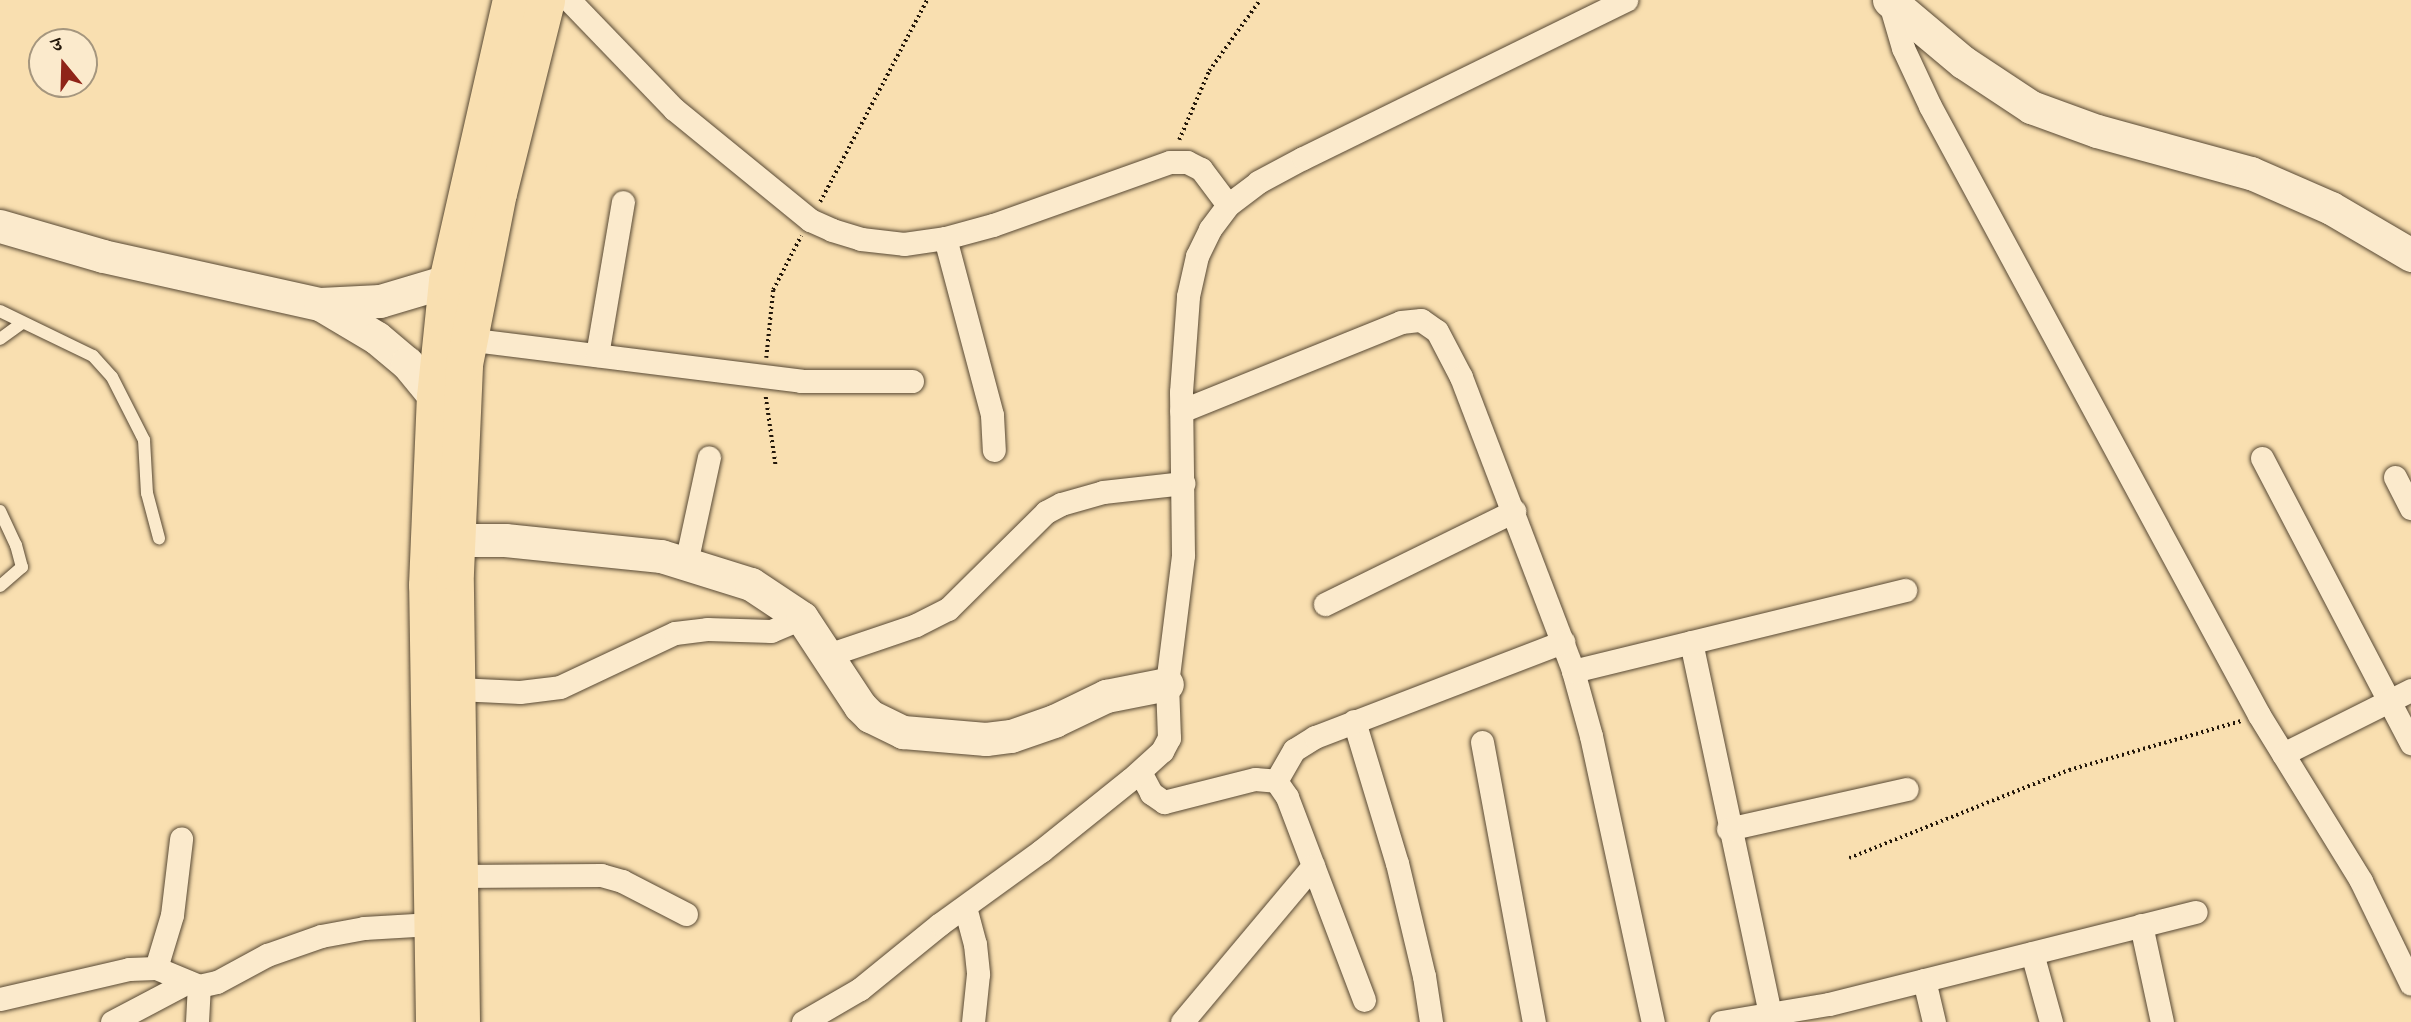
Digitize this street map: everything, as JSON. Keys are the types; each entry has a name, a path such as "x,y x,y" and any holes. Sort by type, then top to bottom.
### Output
{"main road":[{"path":"461,1022 457,540 464,364 455,338 447,281 511,0"},
{"path":"434,1022 426,585 435,397 498,193 546,0"}],"street":[{"path":"569,0 674,109 810,220 862,239 904,244 945,238 993,225 1170,162 1187,162 1201,169 1228,205"},
{"path":"803,1022 860,989 1041,851 1140,772 1162,751 1169,738 1167,684 1181,590 1181,411 1188,296 1197,256 1210,229 1228,205 1258,182 1303,158 1626,0"},
{"path":"1889,0 1963,62 2031,107 2097,131 2251,173 2331,208 2411,255"},
{"path":"1889,0 1903,48 1930,106 2032,289 2259,715 2361,881 2411,984"},
{"path":"597,355 623,202"},
{"path":"0,226 103,256 320,304 380,301 447,281"},
{"path":"945,238 992,415 994,450"},
{"path":"320,304 377,338 407,363 435,397"},
{"path":"1181,411 1401,322 1421,320 1430,324 1446,344 1514,512 1573,671 1591,736 1653,1022"},
{"path":"455,338 802,381 912,381"},
{"path":"686,563 709,457"},
{"path":"2262,458 2411,743"},
{"path":"2395,477 2411,508"},
{"path":"828,655 916,625 948,610 1046,512 1061,504 1102,492 1183,483"},
{"path":"1325,604 1514,512"},
{"path":"457,540 505,540 606,549 686,563 751,584 802,618 860,706 870,716 903,732 986,739 1011,736 1054,721 1106,696 1167,684"},
{"path":"1573,671 1905,590"},
{"path":"457,689 520,692 560,687 615,664 675,633 707,629 771,631 802,618"},
{"path":"1276,780 1285,762 1302,744 1354,721 1563,642"},
{"path":"1691,642 1728,829 1770,1014"},
{"path":"2283,754 2411,690"},
{"path":"1354,721 1398,863 1432,1022"},
{"path":"1482,742 1534,1022"},
{"path":"1140,772 1151,793 1164,802 1255,779 1276,780"},
{"path":"1276,780 1287,797 1364,1000"},
{"path":"1728,829 1906,789"},
{"path":"156,968 174,907 181,839"},
{"path":"1182,1022 1313,866"},
{"path":"459,876 601,875 621,881 686,914"},
{"path":"965,907 975,944 978,974 973,1022"},
{"path":"1734,1021 1770,1014 1831,1013 1924,980 2196,912"},
{"path":"112,1022 194,984 216,982 267,956 321,936 363,928 432,924"},
{"path":"2141,925 2162,1022"},
{"path":"2032,953 2051,1022"},
{"path":"0,999 128,969 156,968 194,984"},
{"path":"1924,980 1934,1022"},
{"path":"194,984 197,1022"}],"lane":[{"path":"0,311 93,356 112,377 144,440 146,493 159,538"},
{"path":"0,339 22,323"},
{"path":"0,511 16,545 22,567 0,586"}],"path":[{"path":"1170,162 1209,71 1260,0"},
{"path":"1849,858 2069,770 2259,715"}]}
